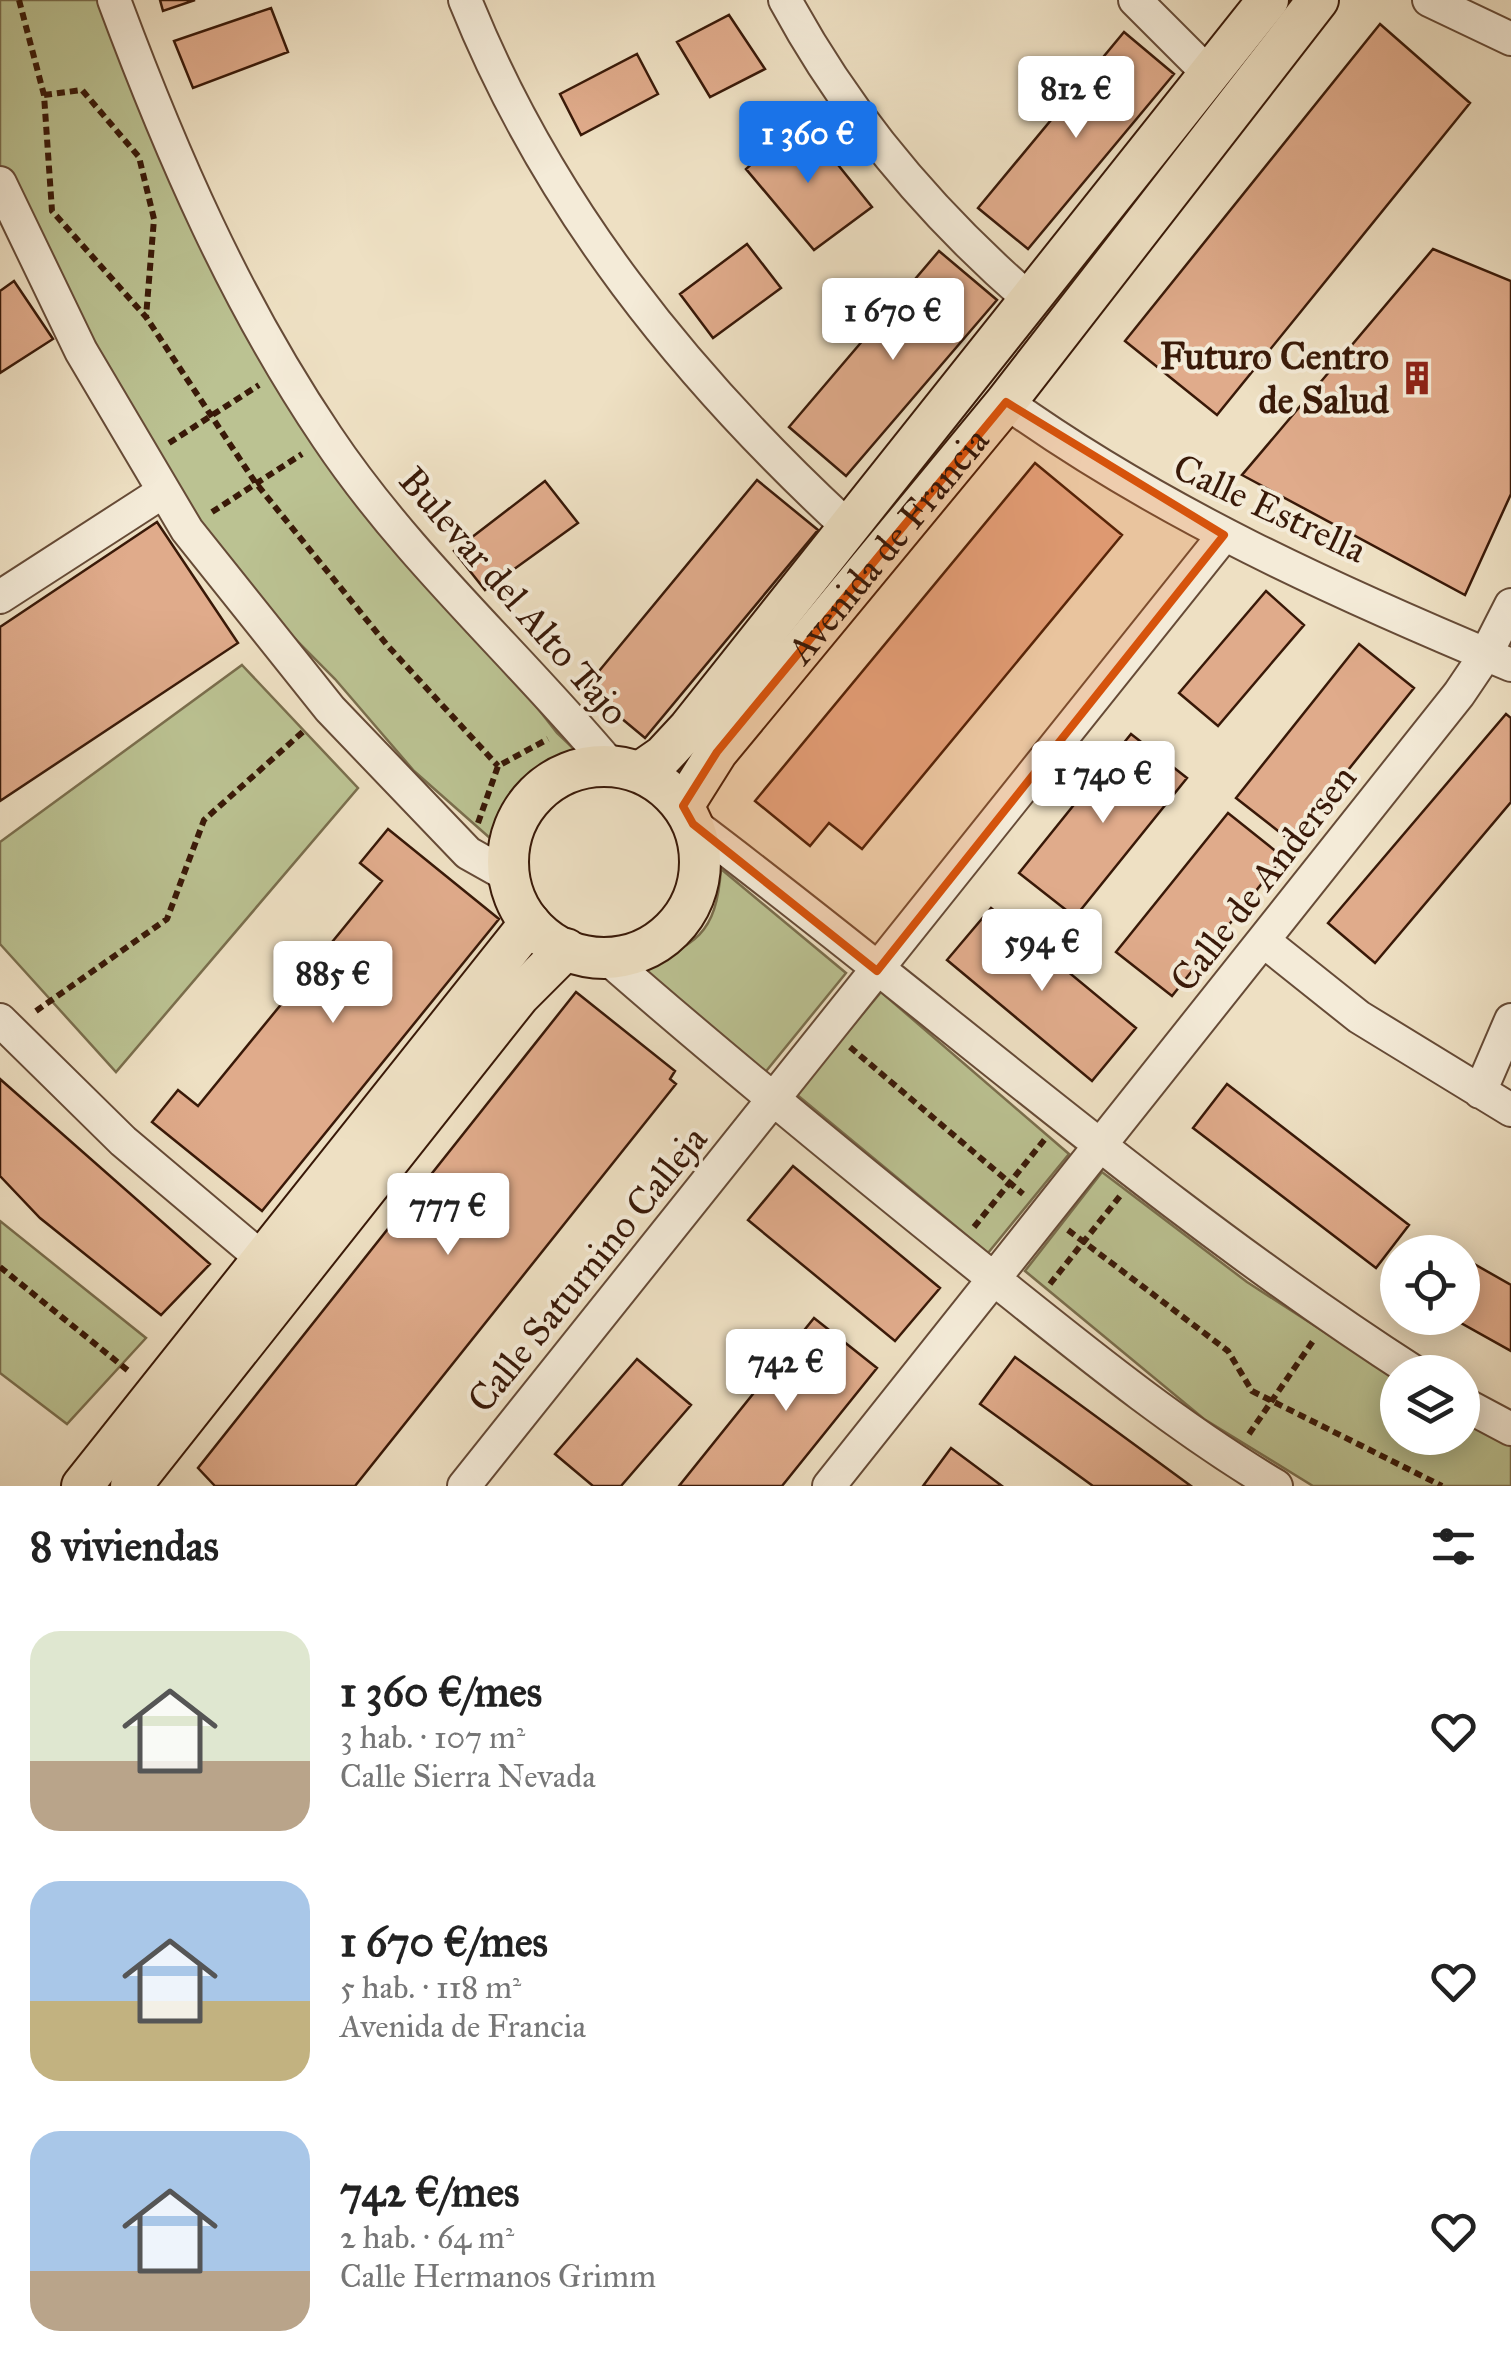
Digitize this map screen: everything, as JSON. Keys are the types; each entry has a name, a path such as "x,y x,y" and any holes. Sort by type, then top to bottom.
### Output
{"main road":[{"name":"Avenida de Francia","path":"625,769 663,756 689,728 1268,0"},
{"name":"Avenida de Francia","path":"688,815 717,752 1006,402 1318,0"},
{"path":"625,769 671,792 688,815 699,875 679,922 646,948 606,958 566,949 530,922 509,876 514,828 525,806 562,775 625,769"},
{"path":"82,1486 530,922"},
{"path":"131,1486 519,996 566,949"}],"street":[{"name":"Bulevar del Alto Tajo","path":"114,0 166,141 221,257 328,439 446,589 576,725 625,769"},
{"path":"465,0 550,174 610,265 682,359 746,430 847,526"},
{"path":"784,0 844,97 904,174 974,250 1029,299"},
{"path":"1135,0 1209,74"},
{"path":"1429,0 1511,39"},
{"path":"3,201 161,493 186,530 330,709 468,853 509,876"},
{"name":"Calle Estrella","path":"1006,402 1148,496 1224,535 1499,660"},
{"path":"0,597 161,493"},
{"name":"Calle Saturnino Calleja","path":"464,1486 1224,535"},
{"name":"Calle de Andersen","path":"828,1486 1265,942 1499,660 1511,605"},
{"path":"688,815 1098,1148 1329,1318 1387,1355"},
{"path":"1265,942 1359,1018 1511,1110"},
{"path":"606,958 772,1102 1030,1308 1232,1460 1276,1486"},
{"path":"1480,1092 1511,1020"},
{"path":"4,1025 123,1141 264,1260"},
{"path":"1480,1413 1511,1429"}],"path":[{"path":"19,0 44,96 52,212 146,316 254,482 387,644 498,766"},
{"path":"44,96 82,90 139,157 154,218 146,316"},
{"path":"144,461 285,369"},
{"path":"186,530 254,482 328,439"},
{"path":"4,1025 167,918 204,820 330,709"},
{"path":"468,853 498,766 576,725"},
{"path":"830,1030 1009,1183 1228,1351 1252,1391 1442,1486"},
{"path":"956,1249 1062,1118"},
{"path":"1030,1308 1136,1175"},
{"path":"0,1267 156,1394"},
{"path":"1232,1460 1329,1318"}],"highlighted area":[{"path":"1006,402 1224,535 877,971 693,824 683,806 717,752"}],"green space":[{"path":"0,0 125,0 167,141 328,439 557,733 575,750 572,753 586,770 508,854 414,771 335,679 187,530 0,182"},
{"path":"242,665 358,788 116,1072 0,944 0,842"},
{"path":"721,869 846,973 763,1075 638,968 675,952 699,935 714,909"},
{"path":"881,992 1069,1154 988,1253 796,1094"},
{"path":"1102,1172 1247,1282 1380,1368 1380,1455 1480,1455 1480,1429 1511,1446 1511,1486 1313,1486 1204,1419 1025,1271"},
{"path":"0,1221 146,1338 67,1424 0,1373"}],"building":[{"path":"160,0 195,0 163,11"},
{"path":"271,8 288,52 193,88 174,41"},
{"path":"729,15 765,69 710,97 677,42"},
{"path":"1380,24 1470,103 1217,415 1125,341"},
{"path":"1124,32 1174,74 1028,249 978,208"},
{"path":"637,54 658,94 581,135 560,94"},
{"path":"801,119 872,207 814,250 746,169"},
{"path":"747,244 781,288 713,338 680,294"},
{"name":"Futuro Centro de Salud","path":"1433,249 1511,281 1511,494 1465,595 1242,475"},
{"path":"939,251 997,300 846,476 789,427"},
{"path":"14,281 53,339 0,373 0,291"},
{"path":"1035,463 1122,535 862,849 829,823 810,846 755,801"},
{"path":"757,480 818,530 645,738 585,688"},
{"path":"545,481 578,523 485,590 454,551"},
{"path":"157,522 238,643 0,801 0,627"},
{"path":"1266,591 1304,625 1218,726 1179,693"},
{"path":"1359,644 1414,688 1291,841 1236,798"},
{"path":"1506,714 1511,718 1511,802 1375,963 1328,923"},
{"path":"1131,734 1187,778 1075,917 1019,873"},
{"path":"1228,813 1283,857 1172,996 1116,952"},
{"path":"388,829 499,919 262,1211 152,1122 178,1090 198,1106 382,881 360,863"},
{"path":"991,908 1136,1028 1092,1081 947,960"},
{"path":"576,992 675,1071 670,1079 676,1084 355,1486 215,1486 198,1468"},
{"path":"0,1079 210,1264 161,1315 40,1218 0,1176"},
{"path":"1227,1084 1409,1225 1401,1235 1380,1235 1380,1263 1376,1268 1193,1128"},
{"path":"793,1166 940,1288 895,1341 748,1220"},
{"path":"1480,1267 1511,1285 1511,1351 1480,1334"},
{"path":"814,1318 877,1368 782,1486 679,1486"},
{"path":"1015,1357 1191,1486 1093,1486 980,1404"},
{"path":"637,1359 691,1405 621,1486 593,1486 555,1454"},
{"path":"951,1448 1002,1486 923,1486"}],"place":[{"name":"Futuro Centro de Salud","path":"1417,378"}]}
